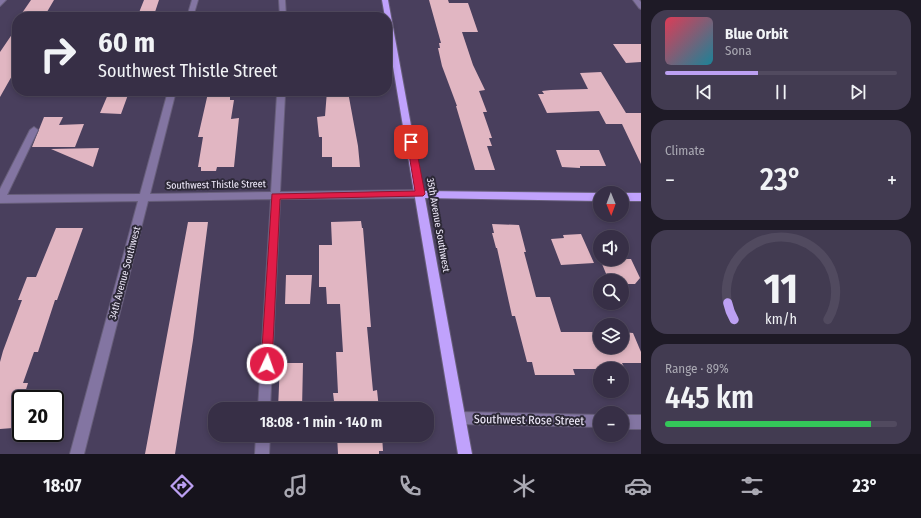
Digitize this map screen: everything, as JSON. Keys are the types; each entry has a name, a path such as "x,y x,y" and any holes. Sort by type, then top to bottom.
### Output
{"main road":[{"name":"35th Avenue Southwest","path":"385,0 387,12"},
{"name":"35th Avenue Southwest","path":"392,39 465,454"},
{"name":"Southwest Thistle Street","path":"420,194 593,197"},
{"path":"629,197 641,197"}],"street":[{"path":"0,4 3,0"},
{"path":"191,12 194,0"},
{"path":"282,0 283,12"},
{"path":"636,0 641,7"},
{"name":"34th Avenue Southwest","path":"77,454 171,96"},
{"path":"264,402 281,96"},
{"path":"0,199 34,130"},
{"name":"Southwest Thistle Street","path":"0,199 420,194"},
{"name":"Southwest Rose Street","path":"459,418 593,421"},
{"path":"629,422 641,422"},
{"path":"262,454 263,442"}],"building":[{"path":"31,0 54,0 47,12 23,12"},
{"path":"144,0 159,0 155,12 139,12"},
{"path":"429,0 448,0 449,3 468,3 478,32 462,32 473,65 485,90 479,91 487,112 483,112 492,138 489,138 492,146 487,146 495,170 475,170 457,106 442,66 438,48 440,48 439,43 441,43"},
{"path":"12,34 12,76 0,97 0,52"},
{"path":"613,44 641,44 641,62 626,63"},
{"path":"601,72 626,113 641,113 641,164 622,124 606,124 599,111 547,113 538,94 544,94 542,91 551,90 588,89 580,73"},
{"path":"107,96 128,96 121,114 100,113"},
{"path":"207,96 230,96 230,100 234,100 231,119 239,118 234,167 217,167 216,171 201,171 201,167 198,167 203,137 198,137"},
{"path":"327,96 349,96 358,146 360,167 332,167 332,157 322,157 322,137 319,137 317,117 325,116"},
{"path":"44,117 63,117 59,125 84,124 75,147 32,147"},
{"path":"99,148 93,167 51,149"},
{"path":"556,150 599,150 606,166 580,166 580,168 562,167"},
{"path":"361,221 363,228 371,327 367,327 373,391 377,390 378,402 334,402 333,393 338,393 336,352 343,352 340,304 327,304 326,287 319,287 319,245 332,245 331,222"},
{"path":"188,222 208,222 193,340 175,454 145,454"},
{"path":"492,224 519,225 526,252 524,252 536,297 550,297 561,332 593,332 593,354 629,354 629,333 633,333 641,352 641,363 593,362 593,369 573,369 575,375 535,375 532,362 527,362 515,316 512,316 497,248 492,233 494,233"},
{"path":"56,228 83,228 57,300 55,300 38,352 34,352 23,383 28,383 26,390 12,390 12,428 0,429 0,362 22,300 18,300 27,277 36,277"},
{"path":"581,234 593,263 561,265 551,239 564,238 563,235"},
{"path":"629,259 631,259 640,278 635,284 629,284 629,274 606,274 603,266 629,266"},
{"path":"286,275 312,275 310,304 285,304"},
{"path":"280,363 303,363 302,402 278,402"},
{"path":"337,442 382,442 383,451 379,451 379,454 338,454"}],"route":[{"path":"267,364 275,196 420,194 411,142"}]}
